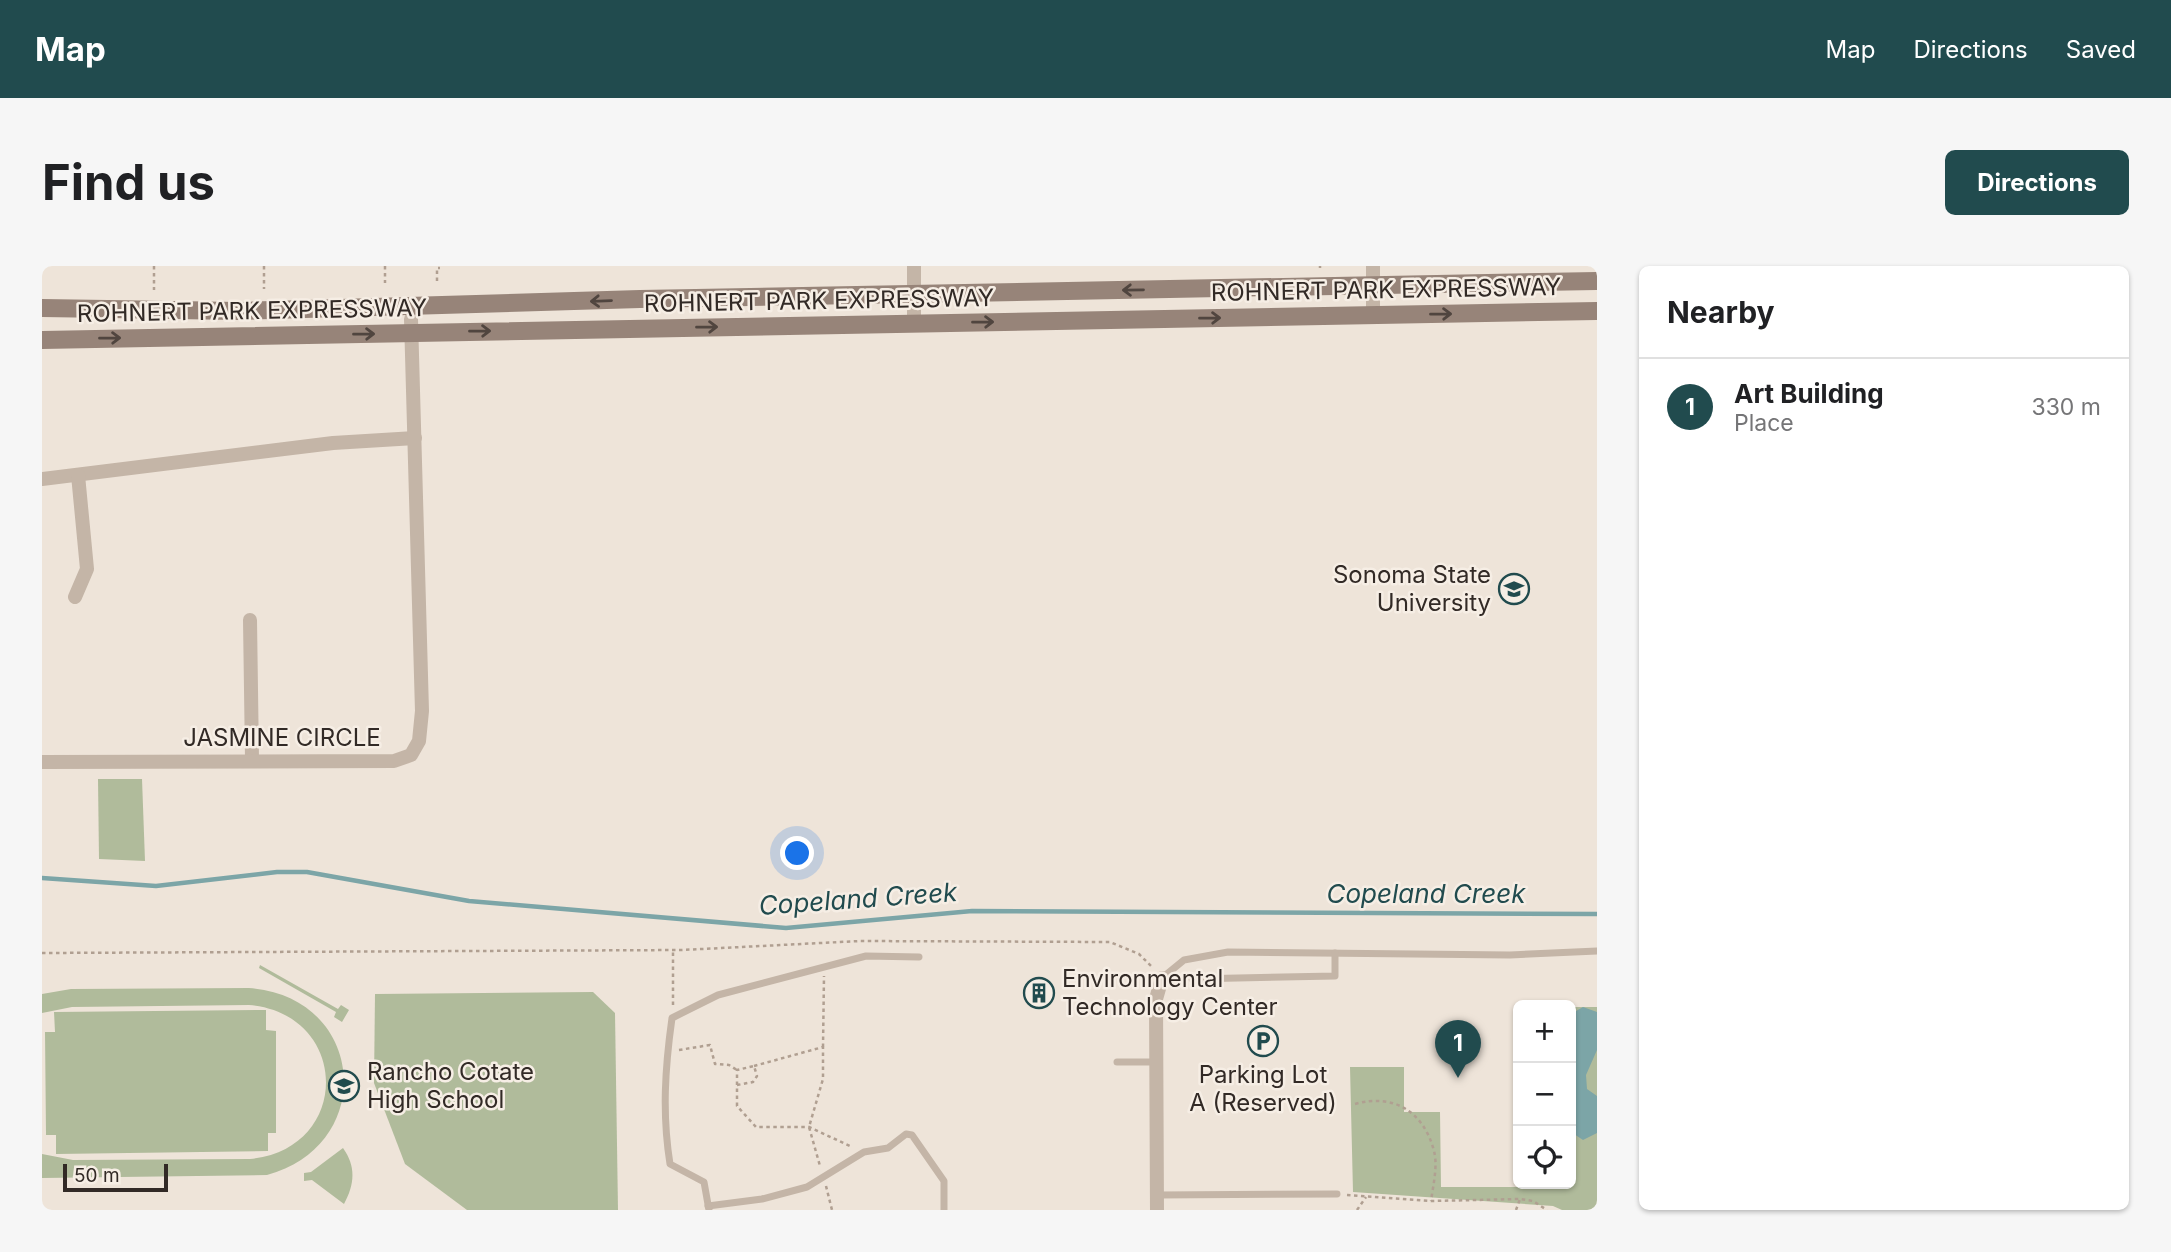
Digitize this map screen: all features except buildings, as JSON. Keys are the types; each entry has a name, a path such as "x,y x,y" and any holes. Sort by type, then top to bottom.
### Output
{"main road":[{"name":"ROHNERT PARK EXPRESSWAY","path":"42,308 239,311 1597,281"},
{"name":"ROHNERT PARK EXPRESSWAY","path":"42,340 411,326 915,323 1597,311"}],"street":[{"path":"914,266 915,323"},
{"path":"1373,266 1373,315"},
{"name":"JASMINE CIRCLE","path":"42,762 394,761 411,755 419,741 422,711 411,326"},
{"path":"42,480 332,443 415,438"},
{"path":"75,597 87,569 78,475"},
{"path":"250,620 252,760"},
{"path":"1157,1210 1156,999 1162,978"}],"lane":[{"path":"1162,978 1184,960 1228,952 1510,955 1597,951"},
{"path":"1192,979 1335,976 1335,953"},
{"path":"919,957 866,956 718,995 672,1018 664,1073 665,1133 670,1164 704,1182 709,1208 762,1199 807,1187 864,1152 888,1148 906,1134 912,1135 944,1181 944,1210"},
{"path":"1117,1062 1156,1062"},
{"path":"1158,1195 1337,1194"}],"path":[{"path":"154,266 155,290"},
{"path":"264,266 264,289"},
{"path":"385,266 385,283"},
{"path":"437,281 437,268 440,268"},
{"path":"42,953 673,950 860,941 1110,942 1139,954 1162,978"},
{"path":"672,1018 673,950"},
{"path":"808,1127 822,1079 822,968"},
{"path":"668,1051 710,1045 715,1064 729,1065 737,1070 823,1047"},
{"path":"737,1085 752,1082 757,1076 754,1066"},
{"path":"737,1070 737,1106 756,1127 808,1127 864,1152"},
{"path":"1355,1104 1384,1099 1417,1115 1435,1153 1431,1201"},
{"path":"1337,1194 1431,1201 1520,1199 1533,1201 1547,1210"},
{"path":"1357,1210 1366,1196"},
{"path":"1516,1210 1520,1199"}],"green space":[{"path":"98,779 142,779 145,861 99,859"},
{"path":"260,965 338,1009 341,1005 349,1010 342,1022 334,1017 336,1012 259,968"},
{"path":"249,988 288,997 316,1016 335,1043 344,1073 341,1104 328,1134 303,1158 267,1175 42,1178 42,1154 73,1160 250,1159 283,1150 307,1132 321,1108 326,1082 321,1055 307,1031 283,1014 249,1005 72,1007 42,1013 42,994 71,989"},
{"path":"593,992 615,1013 618,1210 467,1210 405,1164 374,1083 375,994"},
{"path":"1576,1007 1597,1007 1597,1210 1562,1210 1553,1206 1353,1192 1350,1067 1404,1067 1404,1112 1440,1112 1441,1187 1576,1189"},
{"path":"266,1010 266,1030 276,1031 276,1133 268,1133 268,1151 56,1154 56,1135 46,1135 45,1032 55,1032 54,1012"},
{"path":"343,1148 352,1168 350,1189 344,1204 312,1180 304,1181 304,1173 311,1172"}],"water":[{"path":"1583,1007 1597,1012 1597,1050 1586,1075 1587,1089 1597,1096 1597,1133 1583,1140 1576,1135 1576,1011"}],"waterway":[{"name":"Copeland Creek","path":"42,878 156,886 277,872 307,872 469,901 786,928 972,911 1597,914"}],"place":[{"name":"Sonoma State University","path":"1514,589"},
{"name":"Environmental Technology Center","path":"1039,993"},
{"name":"Parking Lot A (Reserved)","path":"1263,1041"},
{"name":"Art Building","path":"1458,1078"},
{"name":"Rancho Cotate High School","path":"344,1086"}]}
